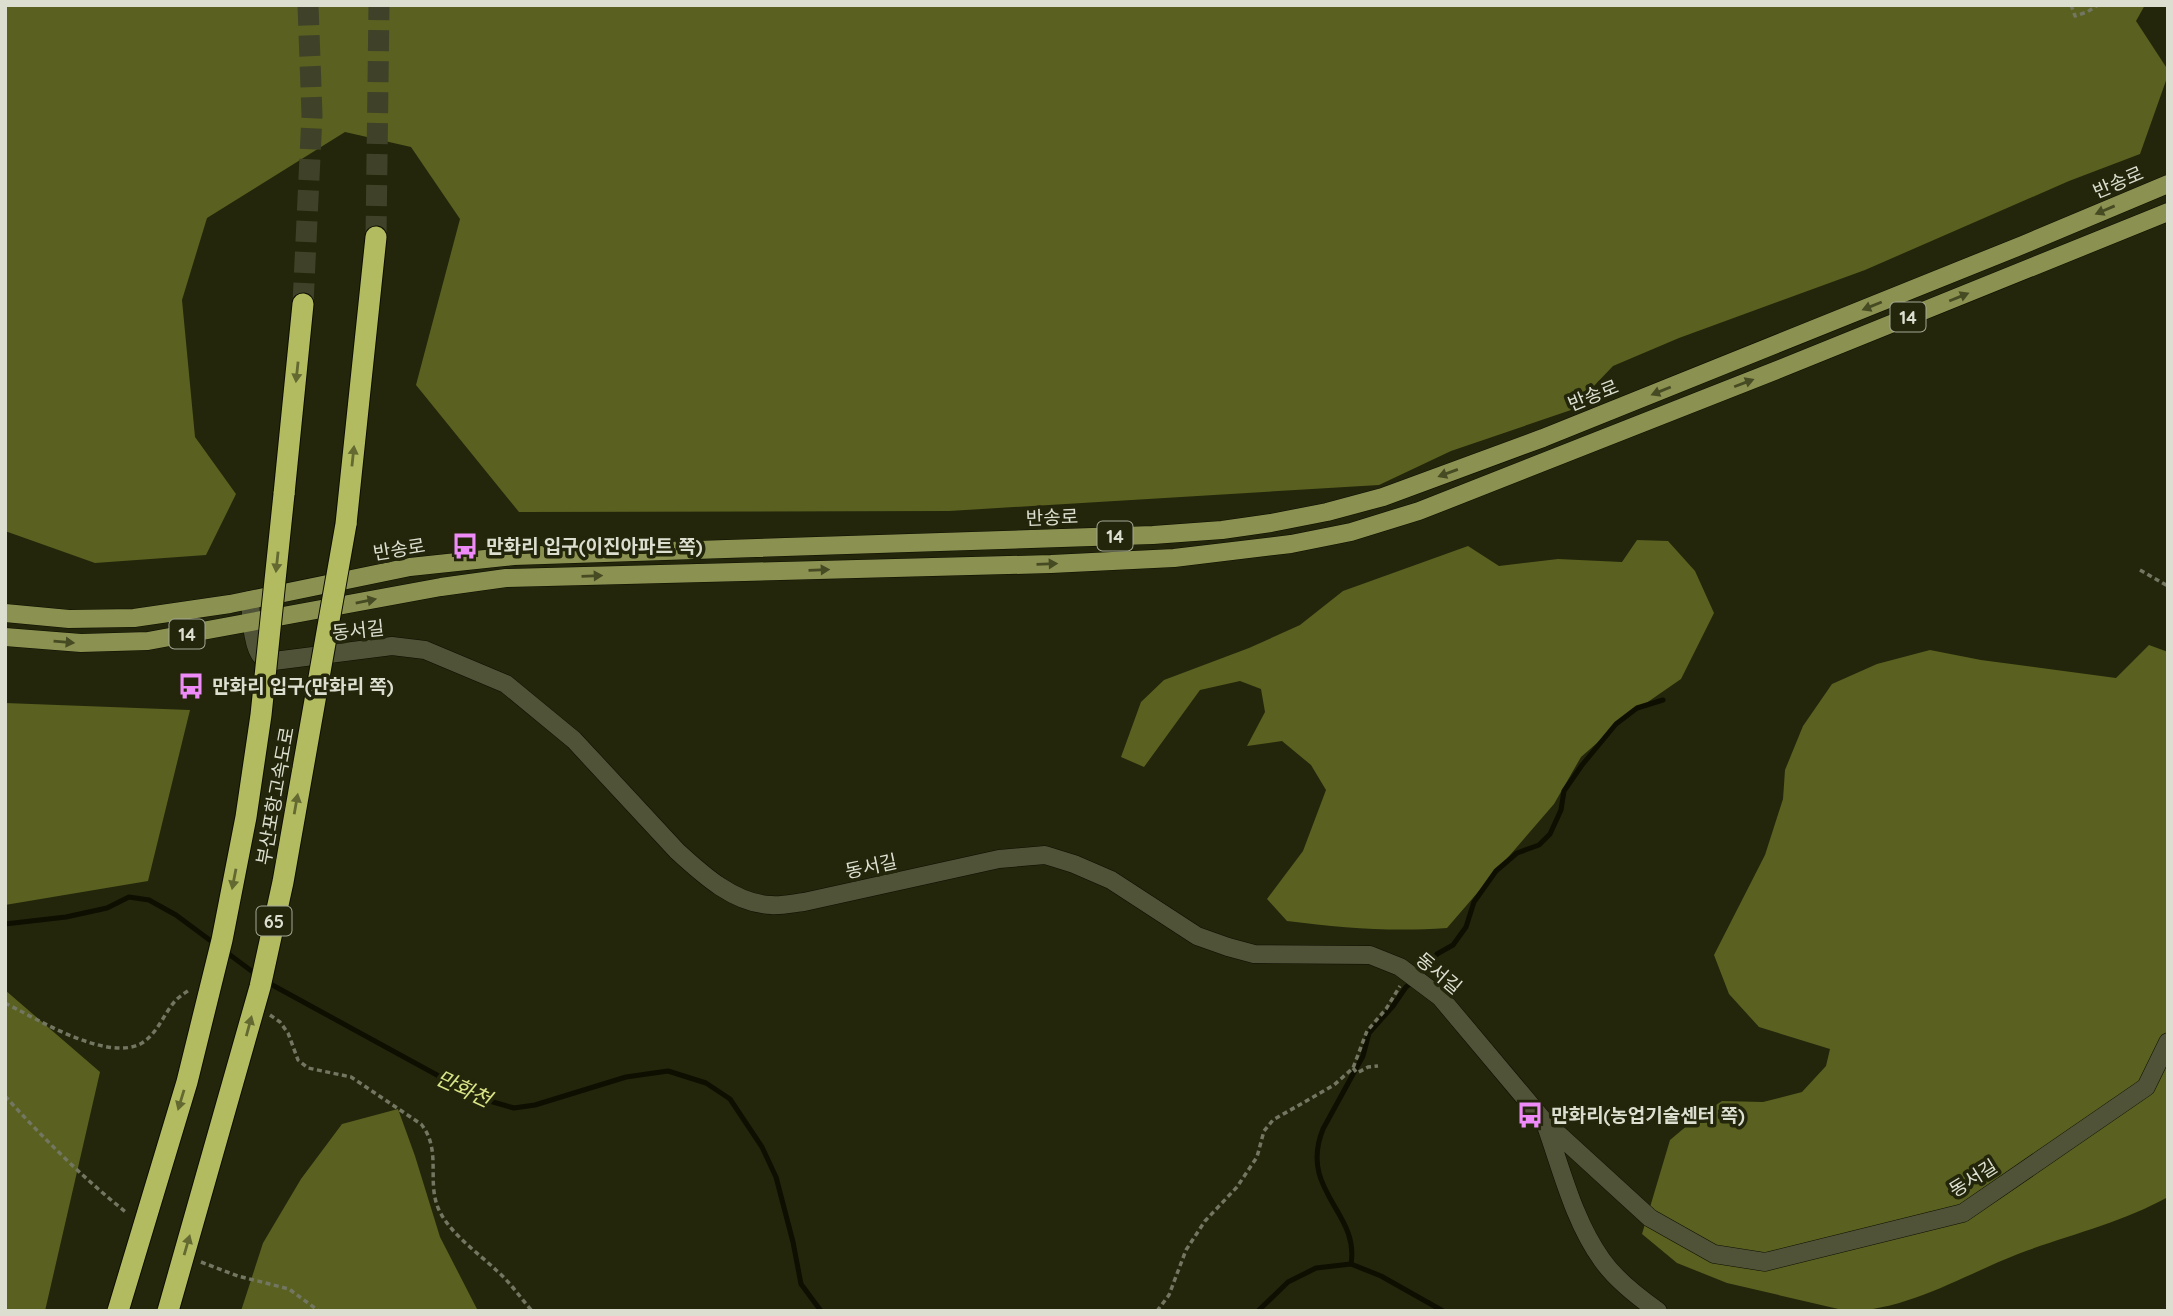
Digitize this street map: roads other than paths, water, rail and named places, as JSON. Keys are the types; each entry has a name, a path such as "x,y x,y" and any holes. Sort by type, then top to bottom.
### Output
{"highway":[{"name":"부산포항고속도로","path":"168,1311 260,987 283,882 346,524 376,237"},
{"name":"부산포항고속도로","path":"118,1311 187,1082 225,926 246,817 261,715 303,304"}],"main road":[{"name":"반송로","path":"5,613 69,619 134,618 250,600 410,566 514,556 1153,535 1222,530 1327,512 1383,497 1543,438 2168,184"},
{"name":"14","path":"5,637 80,643 148,641 442,587 506,578 1051,564 1174,558 1291,544 1351,533 1419,511 2168,212"}],"street":[{"name":"동서길","path":"250,600 251,623 259,653 264,659 274,661 392,646 425,650 506,684 574,740 694,867 722,887 751,901 772,905 804,902 999,859 1045,855 1073,863 1111,880 1197,936 1228,947 1254,954 1370,954 1400,967 1440,997 1545,1122 1586,1161 1650,1218 1714,1254 1765,1262 1963,1213 2146,1087 2168,1042"},
{"name":"동서길","path":"1545,1122 1579,1218 1603,1262 1625,1285 1658,1311"},
{"path":"1564,1177 1569,1168 1586,1161"}],"waterway":[{"path":"1351,1264 1351,1246 1347,1230 1323,1185 1318,1169 1317,1150 1323,1129 1363,1056 1369,1033 1406,987 1429,968 1437,954 1453,945 1466,927 1474,902 1496,871 1517,853 1539,845 1550,834 1561,810 1564,791 1616,724 1637,708 1663,700"},
{"name":"만화천","path":"5,924 66,917 107,908 129,897 149,900 176,915 215,944"},
{"name":"만화천","path":"226,952 257,975"},
{"name":"만화천","path":"265,981 479,1098 514,1108 535,1105 626,1077 668,1071 706,1083 730,1099 762,1147 776,1177 801,1284 821,1311"},
{"name":"만화천","path":"1258,1311 1288,1282 1316,1268 1351,1264 1381,1276 1443,1311"}],"tunnel":[{"path":"303,304 312,115 308,5"},
{"path":"376,237 379,5"}],"place":[{"name":"만화리 입구(이진아파트 쪽)","path":"465,546"},
{"name":"만화리 입구(만화리 쪽)","path":"191,686"},
{"name":"만화리(농업기술센터 쪽)","path":"1530,1115"}]}
